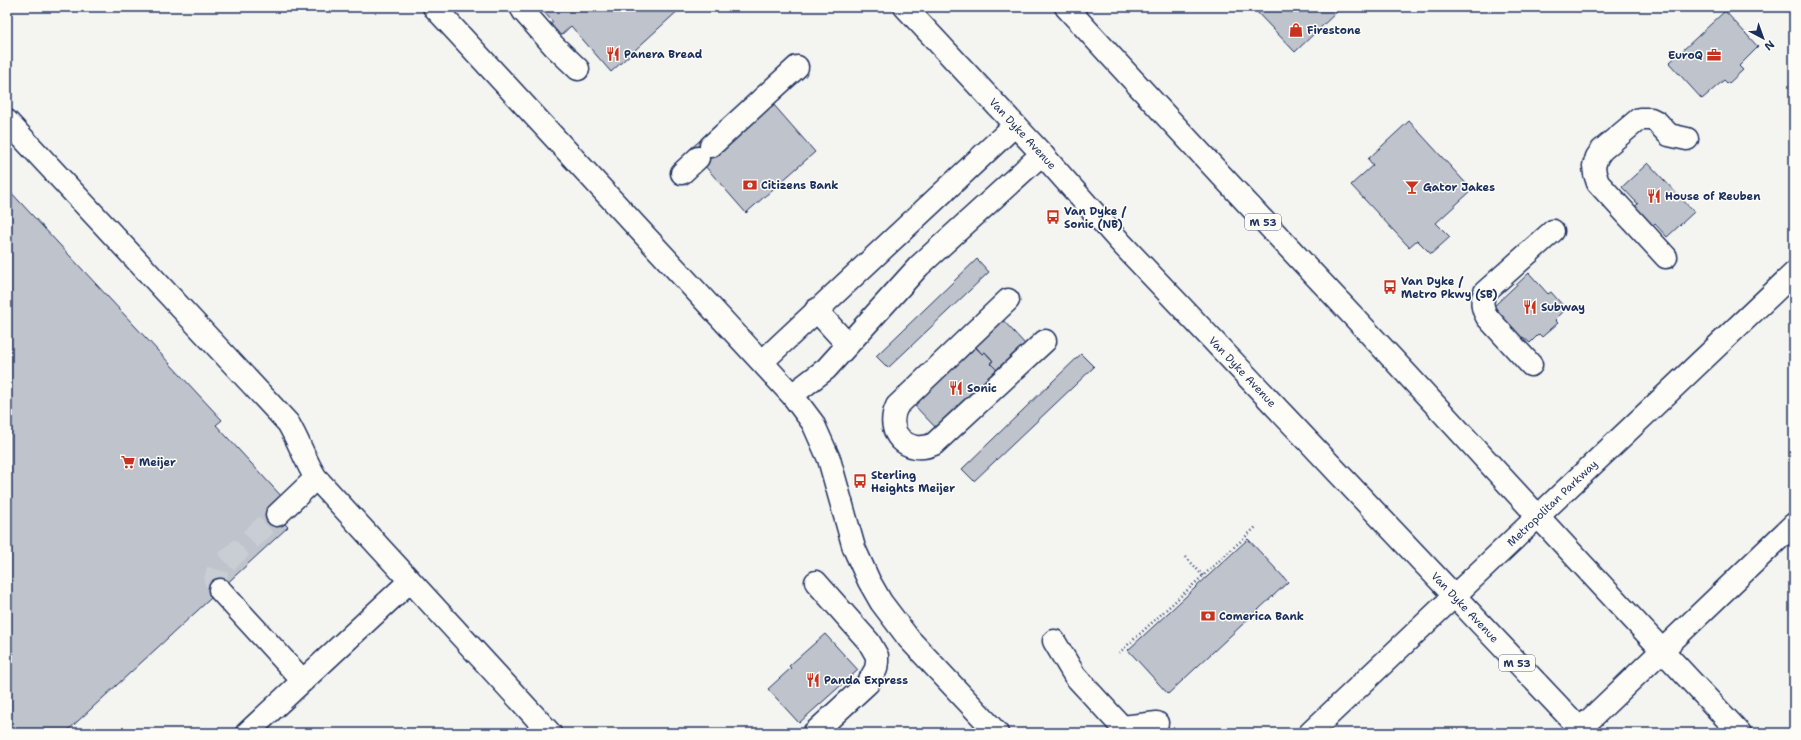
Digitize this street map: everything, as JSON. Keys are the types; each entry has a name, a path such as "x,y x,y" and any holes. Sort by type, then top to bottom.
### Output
{"main road":[{"path":"434,7 792,395 813,423 829,459 854,548 869,581 881,602 909,639 997,733"},
{"path":"521,7 554,46 578,69"},
{"name":"Van Dyke Avenue","path":"905,7 1127,248 1580,732"},
{"name":"M 53","path":"1066,7 1254,212 1740,733"},
{"path":"682,173 797,67"},
{"path":"1666,258 1598,184 1594,174 1594,166 1597,157 1602,150 1639,119 1651,119 1657,122 1670,135 1687,139"},
{"path":"7,121 288,423 296,437 308,467 316,478 550,733"},
{"path":"762,362 1015,125"},
{"path":"792,395 826,369 919,266 1042,154"},
{"path":"1531,365 1487,317 1483,311 1482,299 1485,292 1553,231"},
{"name":"Metropolitan Parkway","path":"1310,733 1794,273"},
{"path":"1008,300 897,406 892,416 894,429 902,440 912,447 924,449 934,444 1045,341"},
{"path":"816,310 848,345"},
{"path":"276,514 316,478"},
{"path":"1580,732 1794,524"},
{"path":"247,733 410,581"},
{"path":"814,733 868,683 876,669 877,662 876,656 868,642 816,582"},
{"path":"220,590 303,681"},
{"path":"1054,641 1075,676 1122,727 1157,724"}],"path":[{"path":"1119,653 1204,577 1256,527"},
{"path":"1186,557 1204,577"}],"building":[{"name":"Panera Bread","path":"543,7 682,7 611,72 571,26 559,37 549,26 553,22 541,9"},
{"name":"Firestone","path":"1342,7 1295,52 1253,8"},
{"name":"EuroQ","path":"1725,11 1758,47 1739,66 1743,70 1728,84 1724,80 1702,99 1669,63"},
{"name":"Citizens Bank","path":"773,104 815,152 746,213 690,149 703,138 717,153"},
{"name":"Gator Jakes","path":"1409,121 1472,190 1436,223 1450,237 1431,254 1417,240 1409,247 1351,185 1373,165 1368,159"},
{"name":"House of Reuben","path":"1648,163 1694,212 1667,237 1655,224 1649,230 1631,210 1638,204 1622,187"},
{"name":"Meijer","path":"7,188 222,420 216,425 283,498 271,509 288,527 65,733 7,733"},
{"path":"977,259 989,272 888,368 876,356"},
{"name":"Subway","path":"1529,273 1548,294 1551,292 1566,309 1555,320 1558,323 1542,337 1539,334 1530,343 1523,337 1519,340 1498,317 1501,314 1494,306"},
{"path":"1001,318 1025,344 997,370 990,363 993,361 985,352 982,354 973,345"},
{"name":"Sonic","path":"976,347 982,354 985,352 993,361 990,363 997,370 936,428 914,405"},
{"path":"1081,354 1094,367 974,481 962,469"},
{"name":"Comerica Bank","path":"1248,539 1288,582 1168,694 1128,650"},
{"name":"Panda Express","path":"825,634 858,670 799,723 768,689 791,668 789,666"}],"tunnel":[{"path":"220,590 215,580 218,569 277,515"}],"place":[{"name":"Firestone","path":"1296,30"},
{"name":"Panera Bread","path":"613,54"},
{"name":"EuroQ","path":"1714,55"},
{"name":"Citizens Bank","path":"750,185"},
{"name":"Gator Jakes","path":"1412,187"},
{"name":"House of Reuben","path":"1654,196"},
{"name":"Van Dyke / Sonic (NB)","path":"1053,217"},
{"name":"Van Dyke / Metro Pkwy (SB)","path":"1390,287"},
{"name":"Subway","path":"1530,307"},
{"name":"Sonic","path":"956,388"},
{"name":"Meijer","path":"128,462"},
{"name":"Sterling Heights Meijer","path":"860,481"},
{"name":"Comerica Bank","path":"1208,616"},
{"name":"Panda Express","path":"813,680"}]}
